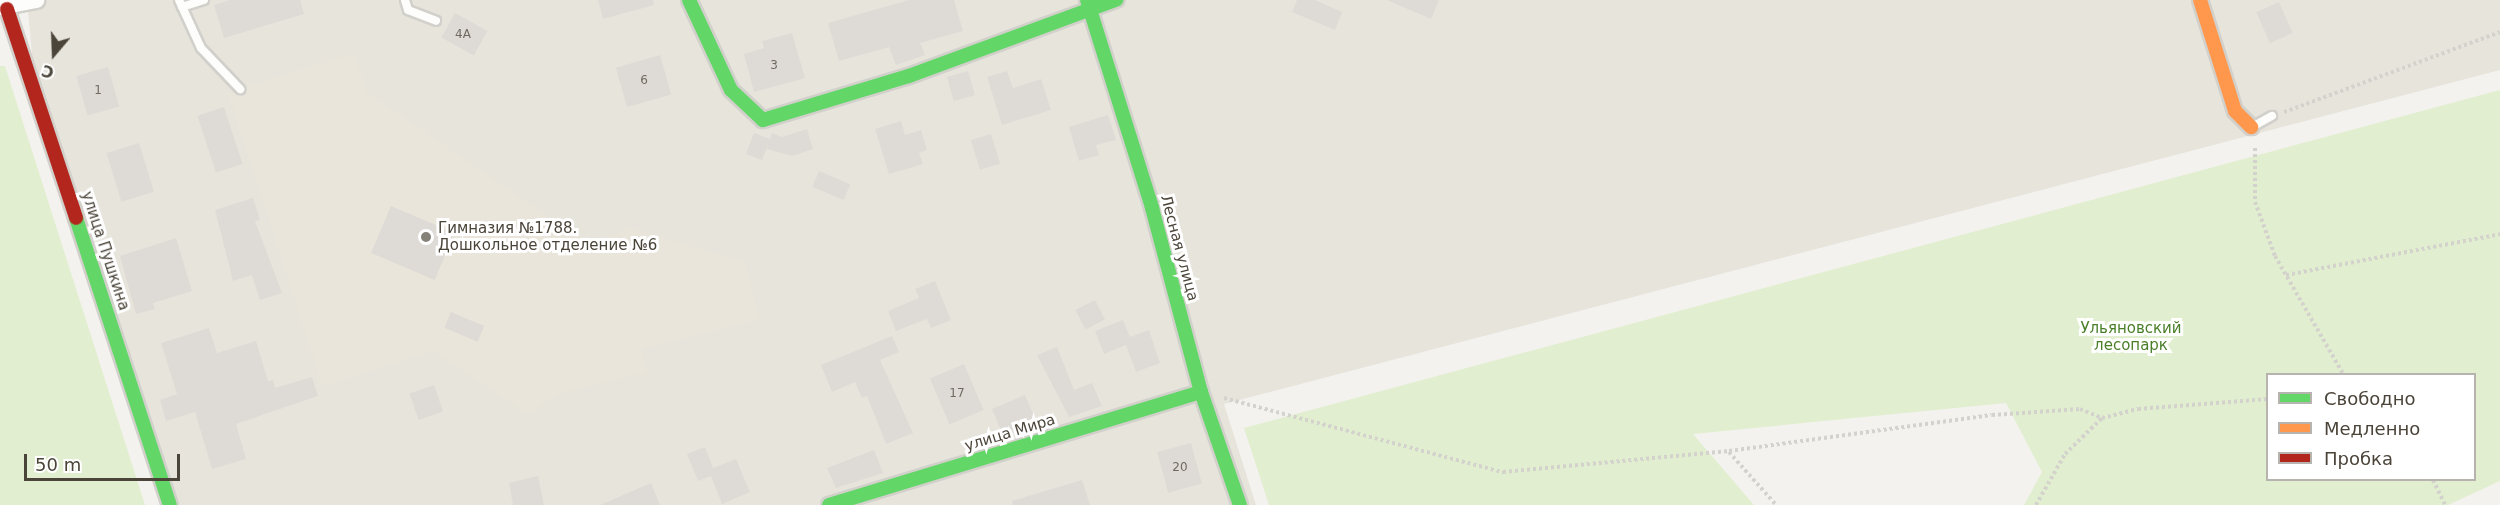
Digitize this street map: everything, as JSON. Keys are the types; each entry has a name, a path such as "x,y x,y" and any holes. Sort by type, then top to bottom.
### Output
{"street":[{"path":"3,8 36,0"},
{"path":"689,0 731,90 763,120 909,76 1088,4 1116,0"},
{"path":"2200,0 2235,111 2251,128"},
{"name":"Лесная улица","path":"1088,4 1152,208 1200,392 1240,505"},
{"name":"улица Пушкина","path":"3,8 170,505"},
{"name":"улица Мира","path":"836,504 1200,392"}],"lane":[{"path":"204,0 181,4 201,48 240,90"},
{"path":"405,0 408,10 436,21"},
{"path":"2251,128 2272,116"}],"path":[{"path":"2272,116 2500,32"},
{"path":"2251,128 2257,137 2252,166 2255,202 2286,275 2342,373"},
{"path":"2286,275 2500,234"},
{"path":"1200,392 1503,472 1729,451 1992,416 2080,409 2102,418"},
{"path":"2036,505 2065,454 2102,418 2138,409 2266,399"},
{"path":"1729,451 1776,505"},
{"path":"2433,481 2445,505"}],"shaded area":[{"path":"27,0 2500,0 2500,70 1224,404 1256,505 162,505 35,86"},
{"name":"Гимназия №1788. Дошкольное отделение №6","path":"354,53 367,93 590,245 629,228 745,262 759,319 641,349 646,372 557,394 529,414 433,351 323,386 228,93"}],"green space":[{"path":"0,66 5,66 145,505 0,505"},
{"name":"Ульяновский лесопарк","path":"2500,90 2500,481 2448,505 2024,505 2042,472 2006,403 1693,434 1754,505 1269,505 1244,428"}],"building":[{"path":"229,0 300,0 304,14 224,38 214,5"},
{"path":"598,0 653,0 654,5 603,19"},
{"path":"909,0 954,0 963,31 920,43 925,55 896,65 889,47 839,61 828,23"},
{"path":"1297,0 1315,0 1342,12 1335,30 1292,12"},
{"path":"1387,0 1439,0 1431,19"},
{"path":"2279,2 2293,33 2270,43 2256,12"},
{"path":"455,13 487,31 474,55 441,37"},
{"path":"792,33 805,78 754,92 744,54 764,48 762,41"},
{"path":"660,55 671,94 627,107 616,68"},
{"path":"108,67 119,106 88,116 76,76"},
{"path":"968,71 975,95 954,101 947,77"},
{"path":"1007,71 1013,88 1041,79 1051,110 1002,125 987,77"},
{"path":"224,107 243,164 216,173 197,116"},
{"path":"1108,115 1116,140 1096,145 1099,155 1079,161 1069,127"},
{"path":"901,121 905,135 921,130 927,150 919,153 923,164 889,174 875,129"},
{"path":"807,129 813,149 792,156 767,149 768,145 762,160 746,154 754,133 770,139 772,133 782,137"},
{"path":"991,134 1000,164 980,170 971,140"},
{"path":"139,143 154,192 121,202 106,153"},
{"path":"819,171 850,184 844,200 812,187"},
{"path":"253,198 260,220 255,221 282,293 260,300 252,275 233,281 215,210"},
{"path":"391,206 455,233 435,280 371,253"},
{"path":"176,238 192,291 153,303 155,309 136,314 120,256"},
{"path":"935,281 951,320 931,328 927,319 896,331 888,311 919,298 915,289"},
{"path":"1095,300 1105,320 1085,330 1075,310"},
{"path":"451,312 484,326 477,342 444,328"},
{"path":"1123,320 1130,337 1149,330 1160,363 1136,372 1126,345 1104,354 1095,331"},
{"path":"209,328 217,353 256,341 268,381 273,380 275,388 312,377 318,396 236,424 246,459 212,469 195,412 166,421 160,400 177,394 161,343"},
{"path":"892,336 899,352 880,360 913,433 886,444 867,396 862,398 855,382 832,392 821,365"},
{"path":"1057,347 1074,390 1092,383 1102,406 1069,417 1037,355"},
{"path":"964,364 984,410 949,424 930,378"},
{"path":"434,385 443,411 419,420 409,393"},
{"path":"1025,395 1037,423 1004,437 992,409"},
{"path":"1191,443 1202,484 1168,493 1157,452"},
{"path":"705,447 713,468 736,459 750,492 722,504 711,476 698,481 687,454"},
{"path":"874,450 883,473 836,488 827,468"},
{"path":"538,476 544,505 513,505 509,483"},
{"path":"1082,480 1090,505 1013,505 1012,501"},
{"path":"651,483 660,505 600,505"}],"traffic: fast":[{"path":"689,0 731,90 763,120 909,76 1116,0"},
{"path":"1087,0 1152,208 1201,392 1240,505"},
{"path":"76,218 170,505"},
{"path":"829,505 1201,392"}],"traffic: slow":[{"path":"2200,0 2235,111 2251,127"}],"traffic: jam":[{"path":"7,9 76,218"}],"place":[{"name":"Гимназия №1788. Дошкольное отделение №6","path":"426,237"}]}
